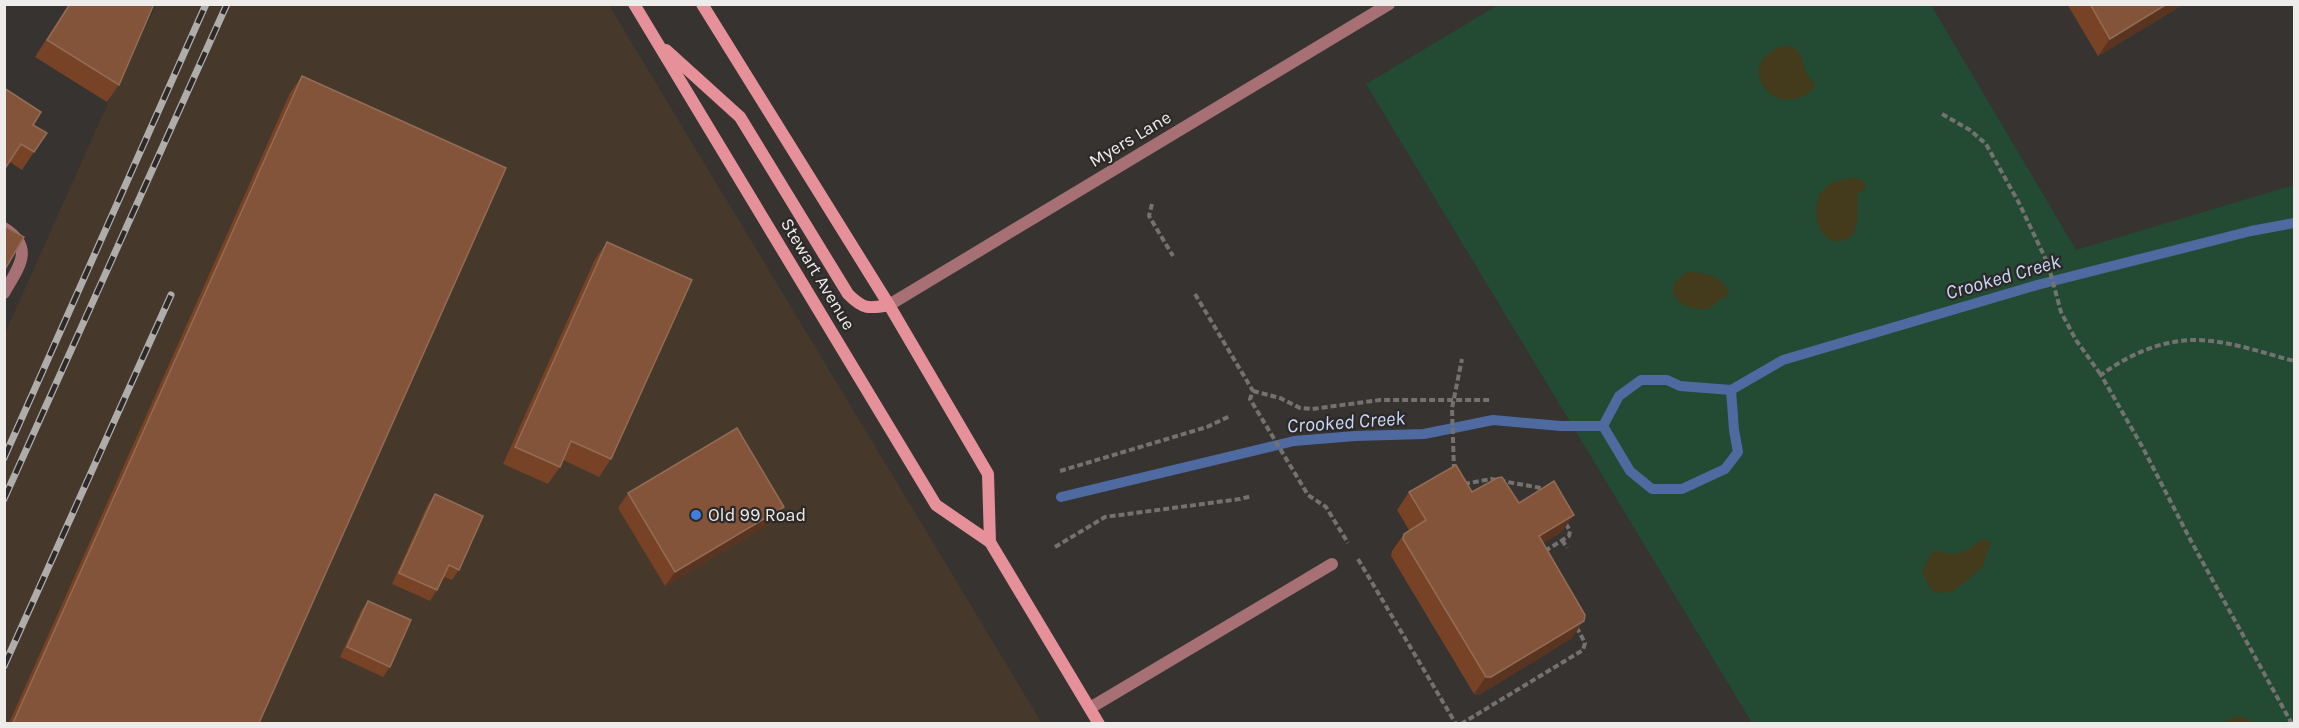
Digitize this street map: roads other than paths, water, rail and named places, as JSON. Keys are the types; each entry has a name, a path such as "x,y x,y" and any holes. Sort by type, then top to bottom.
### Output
{"main road":[{"name":"Stewart Avenue","path":"634,4 936,505 990,542 1099,723"},
{"name":"Stewart Avenue","path":"702,4 889,305 988,474 990,542"},
{"path":"656,41 740,117 848,294 866,308 889,305"}],"street":[{"name":"Myers Lane","path":"889,305 1389,4"},
{"path":"4,228 12,232 22,245 23,258 4,293"},
{"path":"1090,708 1332,564"}],"waterway":[{"name":"Crooked Creek","path":"1061,497 1294,441 1424,434 1493,420 1561,426 1603,426 1619,396 1641,380 1667,380 1680,386 1731,390 1783,360 2037,285 2251,231 2294,223"},
{"name":"Crooked Creek","path":"1603,426 1630,471 1652,489 1682,489 1725,469 1738,452 1731,390"}],"railway":[{"path":"4,458 206,4"},
{"path":"4,499 227,4"},
{"path":"4,666 171,295"}],"place":[{"name":"Old 99 Road","path":"696,515"}]}
